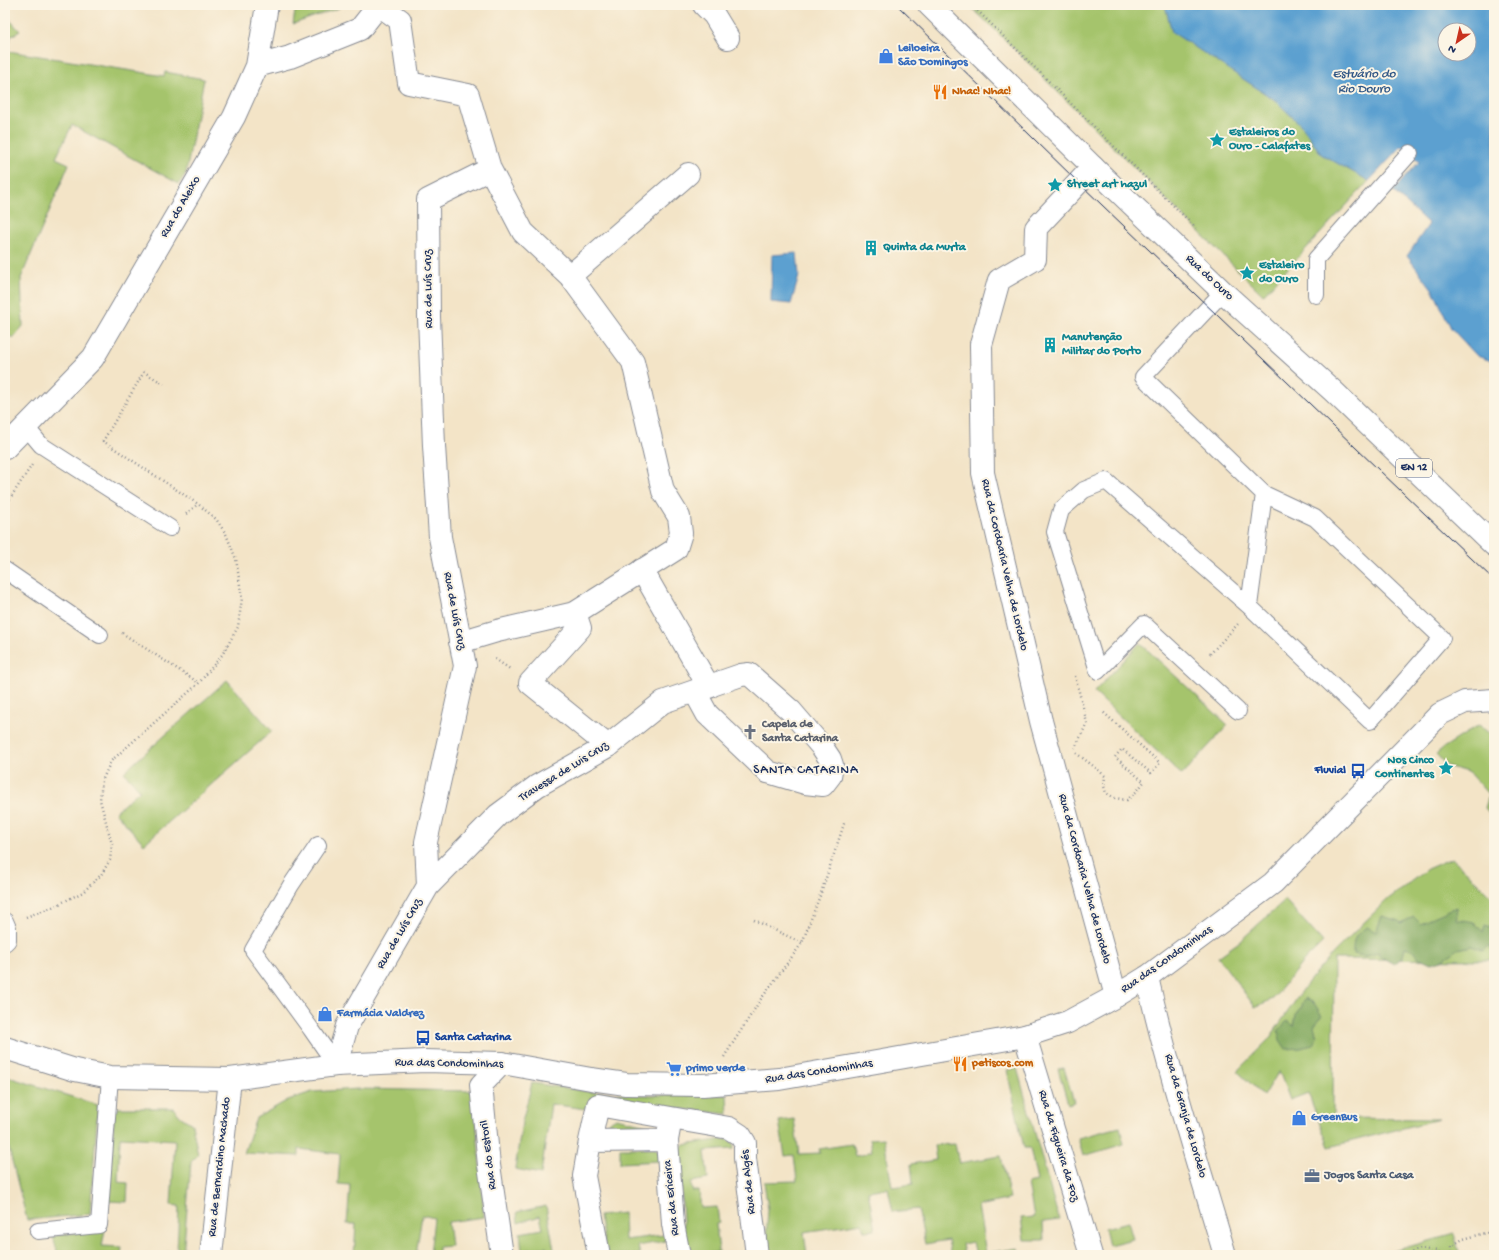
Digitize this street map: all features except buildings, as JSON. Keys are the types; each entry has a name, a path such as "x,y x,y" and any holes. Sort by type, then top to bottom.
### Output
{"street":[{"name":"Rua do Aleixo","path":"5,448 93,358 234,117 257,66 267,5"},
{"path":"257,66 290,57 360,29 379,5 400,20 408,83 468,95 490,169 523,232 570,276 633,362 663,490 680,517 681,533 676,549 575,613 497,630 460,642"},
{"path":"704,5 714,15 728,38"},
{"name":"Rua do Ouro","path":"929,5 1093,167 1223,292 1333,391 1494,545"},
{"name":"Rua da Cordoaria Velha de Lordelo","path":"1093,167 1036,228 1035,259 999,280 981,345 983,473 1041,722 1116,996"},
{"name":"Rua de Luís Cruz","path":"336,1065 347,1026 428,886 426,842 465,666 440,537 434,446 428,200 490,169"},
{"path":"570,276 688,174"},
{"path":"642,570 702,689"},
{"path":"575,613 580,628 530,684 608,746"},
{"name":"Travessa de Luis Cruz","path":"428,886 498,815 537,786 608,746 663,702 702,689 749,674 791,711 822,747 832,765 830,776 827,781 823,785 806,783 768,772 707,714 702,689"},
{"name":"Rua das Condominhas","path":"5,1048 75,1070 110,1077 230,1079 336,1065 425,1061 502,1063 626,1084 703,1085 793,1077 1025,1036 1068,1022 1147,977 1273,883 1440,714 1465,702 1494,700"},
{"name":"Rua da Granja de Lordelo","path":"1147,977 1153,1006 1180,1103 1225,1255"},
{"name":"Rua da Figueira da Foz","path":"1025,1036 1091,1255"},
{"name":"Rua do Estoril","path":"502,1063 481,1085 502,1255"},
{"name":"Rua de Bernardino Machado","path":"211,1255 230,1079"},
{"name":"Rua de Algés","path":"590,1141 598,1105 729,1128 740,1135 745,1143 745,1158 757,1255"},
{"name":"Rua da Ericeira","path":"670,1118 667,1140 673,1224 679,1255"},
{"path":"599,1255 584,1176 590,1141 667,1140"}],"lane":[{"path":"1316,295 1316,259 1410,153"},
{"path":"1223,292 1143,377 1264,494 1315,518 1442,638 1370,721 1249,606 1106,481 1084,490 1061,510 1056,532 1098,671 1144,624 1238,711"},
{"path":"26,427 41,445 170,528"},
{"path":"1249,606 1264,494"},
{"path":"5,570 100,635"},
{"path":"318,844 291,885 253,950 336,1065"},
{"path":"5,920 8,928 8,940 5,943"},
{"path":"38,1231 99,1225 110,1077"}],"path":[{"path":"972,5 1201,234"},
{"path":"39,912 83,892 101,875 110,860 112,844 100,800 102,781 111,761 199,683 222,655 238,627 242,598 236,559 226,534 216,519 198,504 103,441 144,372 164,384"},
{"path":"5,506 34,460 46,448"},
{"path":"1194,671 1245,616 1249,606"},
{"path":"100,635 114,628 199,683"},
{"path":"497,660 512,670"},
{"path":"1073,752 1105,776 1104,786 1106,793 1115,798 1127,800 1144,782 1115,757 1122,749 1151,773 1160,763 1103,712"},
{"path":"724,1057 761,999 802,943 845,822"},
{"path":"754,920 802,943"},
{"path":"1452,1255 1450,1246 1463,1239 1494,1231"},
{"path":"1404,1255 1422,1249 1437,1251 1440,1255"}],"green space":[{"path":"296,5 340,5 339,8 293,24"},
{"name":"Estaleiros do Ouro - Calafates","path":"969,5 1165,5 1172,32 1275,100 1303,127 1321,154 1369,181 1263,295"},
{"path":"5,15 20,31 11,36 8,51 164,76 165,72 204,79 186,173 179,184 72,125 56,158 69,164 21,278 23,326 13,338 6,334 5,337"},
{"path":"1140,643 1228,725 1182,775 1094,692"},
{"path":"227,680 272,731 144,844 115,812 140,790 124,772"},
{"path":"1479,725 1494,737 1494,826 1492,824 1492,816 1485,808 1489,795 1471,775 1467,772 1447,766 1436,754"},
{"path":"1452,858 1492,897 1494,895 1494,960 1334,959 1333,1118 1439,1119 1329,1147 1308,1093 1290,1100 1279,1071 1264,1096 1237,1071 1269,1039 1309,981 1334,952 1387,900 1427,869"},
{"path":"1285,900 1323,942 1302,963 1273,999 1255,1007 1218,957 1239,942"},
{"path":"1456,907 1457,919 1474,922 1483,932 1485,925 1494,928 1494,958 1491,948 1488,946 1483,951 1472,946 1457,949 1442,960 1431,963 1418,957 1411,949 1405,947 1403,957 1394,964 1379,956 1379,952 1366,956 1353,954 1354,941 1359,932 1367,927 1376,932 1382,916 1399,921 1400,923 1414,917 1421,924"},
{"path":"1305,998 1314,1003 1322,1016 1314,1026 1317,1036 1313,1045 1301,1048 1286,1049 1280,1040 1278,1031 1287,1021 1294,1026 1296,1014 1301,1008"},
{"path":"1017,1068 1059,1220 1043,1222 1044,1240 1024,1240 1021,1218 1034,1217 1028,1183 1037,1181 1030,1148 1024,1148 1007,1070"},
{"path":"1064,1068 1074,1102 1068,1104 1058,1069"},
{"path":"5,1076 98,1105 90,1214 27,1220 5,1133"},
{"path":"532,1083 590,1092 641,1095 727,1095 728,1114 590,1099 585,1109 551,1104 541,1174 515,1169 522,1122"},
{"path":"358,1089 474,1091 484,1217 448,1222 451,1246 438,1247 438,1255 430,1255 434,1218 422,1215 416,1255 354,1255 356,1224 347,1224 350,1185 338,1184 340,1154 299,1149 299,1156 244,1153 256,1118 288,1100 312,1092"},
{"path":"115,1108 173,1108 181,1117 192,1124 198,1155 191,1162 183,1255 167,1255 167,1252 177,1252 179,1206 171,1205 175,1140 120,1137 118,1182 128,1183 127,1202 107,1201"},
{"path":"616,1118 659,1128 655,1133 607,1130 607,1125"},
{"path":"794,1119 799,1154 820,1153 819,1149 852,1144 855,1156 866,1154 872,1151 870,1139 884,1138 892,1187 913,1184 911,1164 936,1160 934,1145 955,1144 959,1163 1001,1156 1010,1199 978,1206 986,1253 1018,1248 1019,1255 976,1255 973,1242 962,1244 964,1255 951,1255 948,1240 925,1244 918,1209 893,1212 888,1188 868,1191 875,1230 864,1231 862,1223 804,1232 807,1255 768,1255 766,1239 768,1209 764,1182 797,1181 794,1155 785,1156 779,1121"},
{"path":"1120,1127 1124,1144 1083,1156 1078,1138"},
{"path":"724,1139 733,1143 734,1149 705,1151 708,1179 691,1182 692,1191 699,1191 701,1208 717,1207 719,1223 716,1224 719,1252 699,1255 685,1255 679,1150 684,1145"},
{"path":"620,1148 655,1148 659,1152 660,1161 620,1163"},
{"path":"546,1206 555,1255 548,1255 546,1247 522,1251 520,1233 543,1229 540,1216 518,1223 517,1212"},
{"path":"624,1213 625,1240 664,1235 665,1241 638,1246 640,1255 607,1255 599,1216"},
{"path":"1128,1222 1133,1239 1109,1245 1105,1228"},
{"path":"105,1229 102,1246 122,1247 121,1255 58,1255 53,1236"},
{"path":"1454,1234 1460,1255 1379,1255"}],"water":[{"name":"Estuário do Rio Douro","path":"1165,5 1494,5 1494,362 1477,356 1451,328 1433,290 1407,256 1429,224 1393,191 1419,162 1402,146 1369,181 1321,154 1303,127 1275,100 1172,32"},
{"path":"797,253 799,276 791,304 771,302 772,255"}],"tram line":[{"path":"897,5 1079,183 1494,580"}],"place":[{"name":"Leiloeira São Domingos","path":"886,56"},
{"name":"Nhac! Nhac!","path":"940,92"},
{"name":"Estaleiros do Ouro - Calafates","path":"1217,140"},
{"name":"Street art hazul","path":"1055,185"},
{"name":"Quinta da Murta","path":"871,248"},
{"name":"Estaleiro do Ouro","path":"1247,273"},
{"name":"Manutenção Militar do Porto","path":"1050,345"},
{"name":"Capela de Santa Catarina","path":"750,732"},
{"name":"Nos Cinco Continentes","path":"1446,768"},
{"name":"Fluvial","path":"1358,771"},
{"name":"Farmácia Valdrez","path":"325,1014"},
{"name":"Santa Catarina","path":"423,1038"},
{"name":"petiscos.com","path":"960,1064"},
{"name":"primo verde","path":"674,1069"},
{"name":"GreenBus","path":"1299,1118"},
{"name":"Jogos Santa Casa","path":"1312,1176"}],"district":[{"name":"SANTA CATARINA","path":"806,770"}]}
